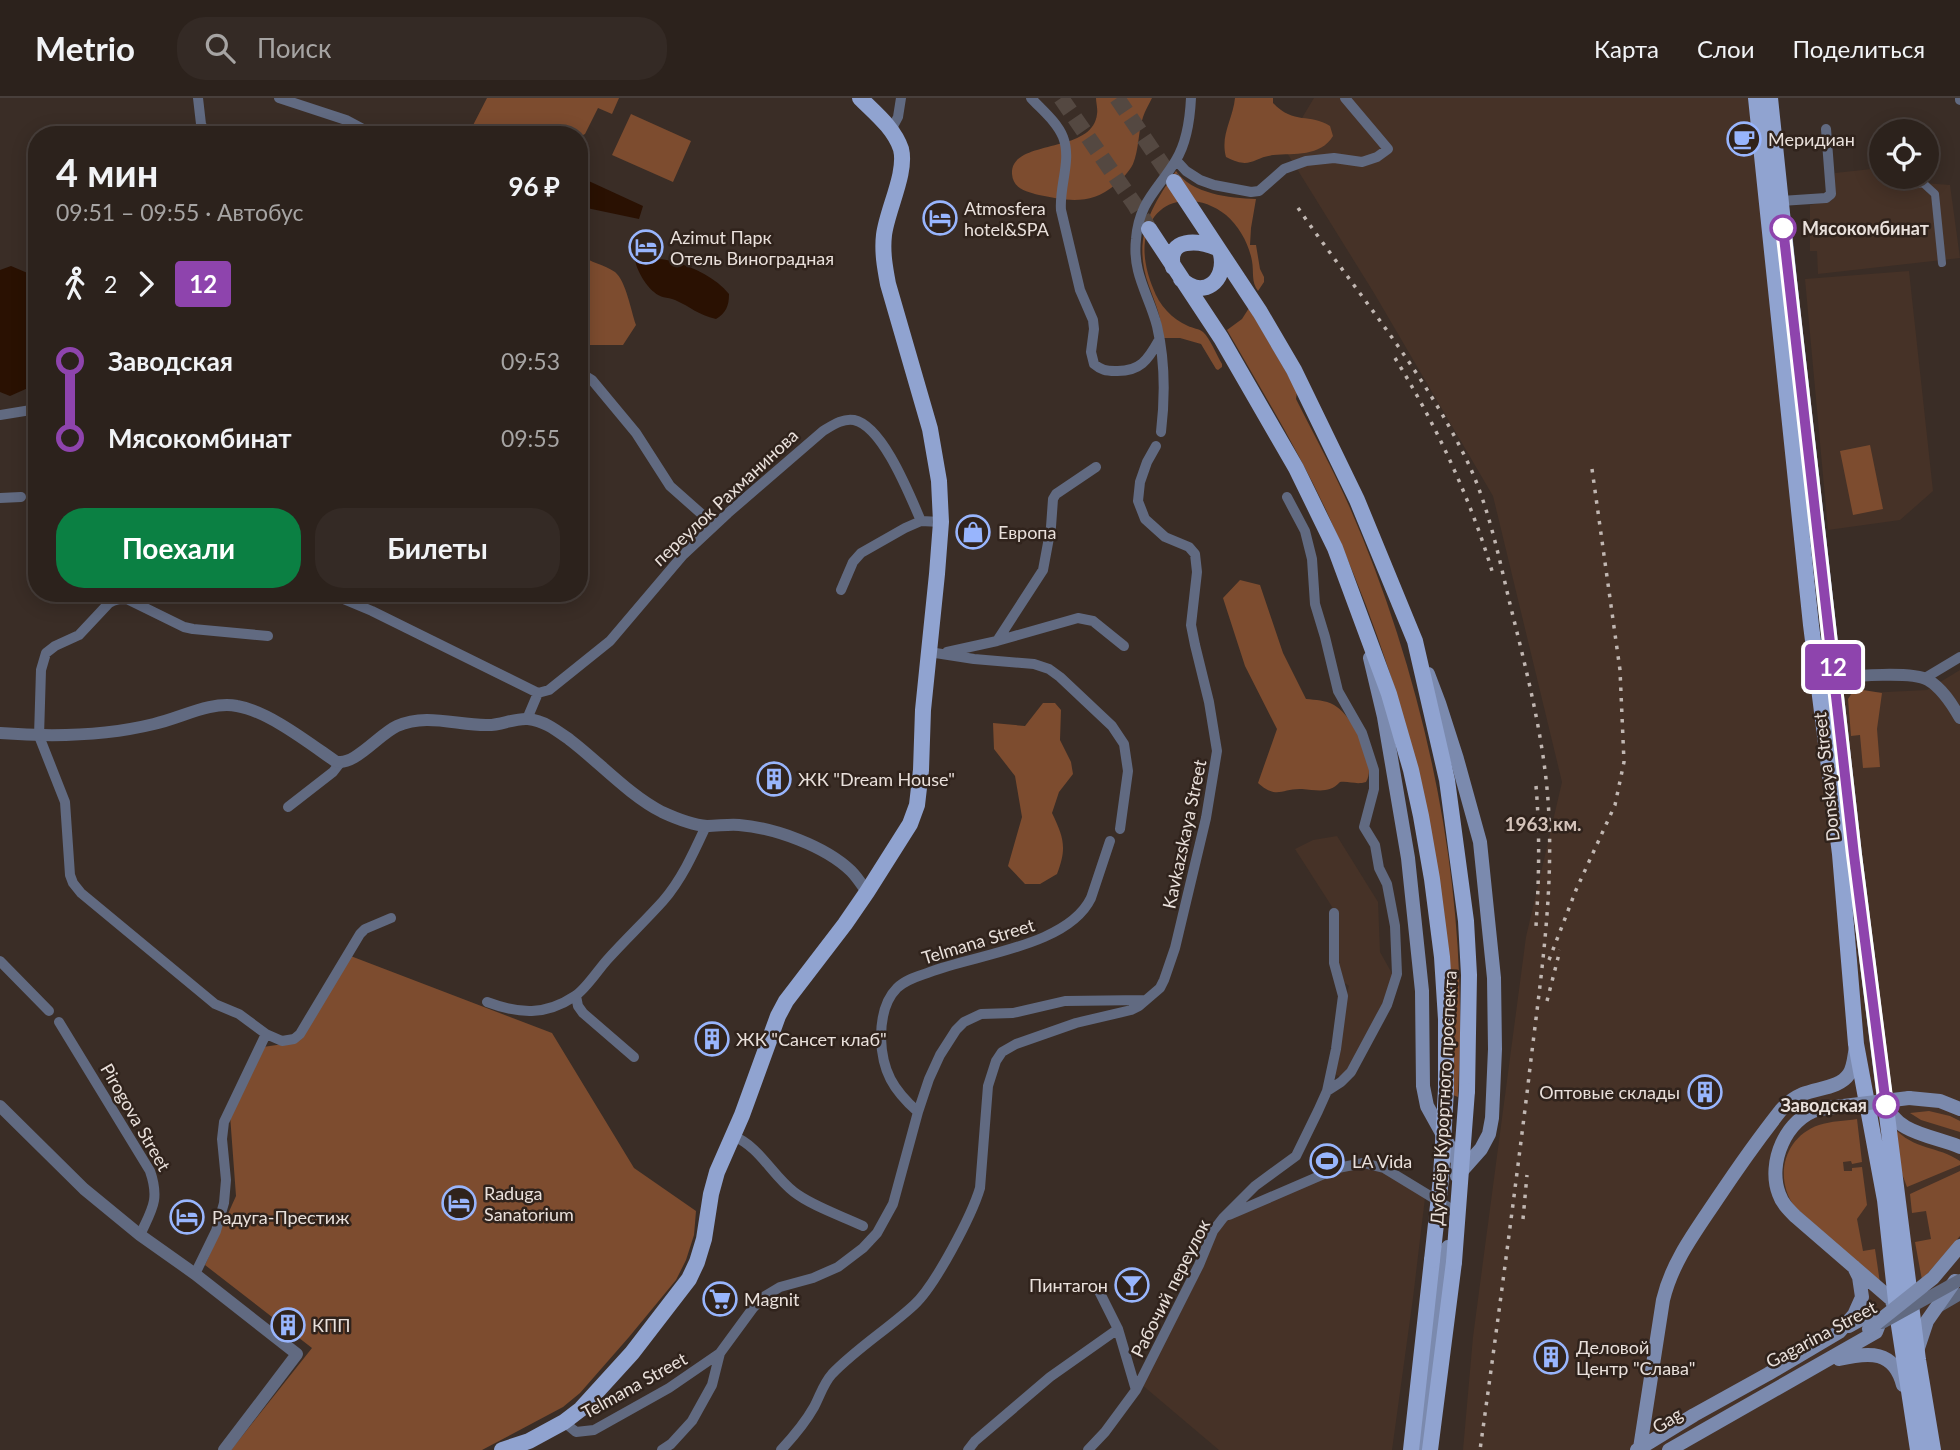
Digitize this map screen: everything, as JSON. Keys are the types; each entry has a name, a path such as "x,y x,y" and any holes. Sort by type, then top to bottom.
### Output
{"main road":[{"path":"502,1450 529,1441 582,1409 689,1279 704,1239 717,1172 757,1078 786,1000 867,892 910,824 917,804 923,710 934,653 940,522 939,481 930,429 884,264 884,235 902,157 891,130 860,98"},
{"path":"1756,98 1811,625 1840,854 1856,1044 1885,1200 1898,1319 1918,1450"},
{"name":"Donskaya Street","path":"1770,98 1854,855 1918,1360 1933,1450"},
{"name":"Дублёр Курортного проспекта","path":"1174,182 1260,312 1319,419 1357,500 1415,641 1447,780 1466,921 1469,975 1466,1091 1454,1262 1430,1450"},
{"name":"Дублёр Курортного проспекта","path":"1149,229 1221,338 1296,468 1335,548 1389,694 1421,816 1442,957 1446,1019 1446,1089 1441,1178 1410,1450"},
{"path":"1198,242 1219,250 1222,265 1220,274 1209,286 1191,287 1176,272 1173,253 1182,244 1198,242"},
{"path":"1355,599 1384,717 1408,858 1422,991 1423,1086 1427,1106 1458,1162 1421,1450"},
{"path":"1415,641 1439,703 1480,842 1494,978 1492,1118 1489,1134 1481,1149 1457,1177"},
{"path":"1638,1449 1663,1300 1673,1267 1682,1250 1746,1155 1781,1110 1787,1103 1806,1092 1841,1082 1846,1078 1852,1067 1856,1044"},
{"path":"1898,1319 1891,1299 1784,1204 1779,1196 1774,1175 1779,1151 1790,1129 1801,1118 1819,1109 1909,1098 1940,1101 1960,1109"},
{"path":"1885,1100 1888,1110 1899,1122 1921,1134 1960,1147"},
{"path":"1869,1329 1933,1278 1960,1246"},
{"path":"1839,1332 1854,1315 1862,1297 1859,1277 1854,1267"},
{"path":"1918,1360 1922,1332 1933,1310 1960,1277"},
{"path":"1638,1449 1867,1316 1878,1324 1876,1332 1670,1450"},
{"name":"Gagarina Street","path":"1699,1422 1869,1329"},
{"path":"1824,1362 1866,1353 1894,1364 1901,1377 1913,1423"},
{"name":"Gag","path":"1655,1450 1699,1422"}],"street":[{"path":"198,98 202,126"},
{"path":"279,98 357,126"},
{"path":"853,98 874,111"},
{"path":"891,130 898,117 901,98"},
{"path":"1031,98 1057,127 1065,141 1061,210 1080,290 1093,320 1091,352 1094,364 1104,371 1133,370 1151,356 1159,340"},
{"path":"1161,432 1164,386 1159,340 1157,326 1139,278 1135,240 1148,198 1176,160 1185,142 1191,98"},
{"path":"1176,160 1200,180 1251,192 1259,191 1283,169 1306,161 1334,158 1362,162 1377,158 1388,149 1345,98"},
{"path":"1781,201 1826,198 1831,194 1826,129"},
{"path":"1930,189 1935,194 1942,262"},
{"path":"588,378 636,433 670,486 714,525"},
{"path":"0,415 28,410"},
{"name":"переулок Рахманинова","path":"538,692 549,690 610,641 683,555 714,525 823,431 837,423 852,420 862,423 882,443 894,461 921,521"},
{"name":"Kavkazskaya Street","path":"781,1450 809,1415 825,1382 832,1374 916,1303 939,1271 972,1210 980,1188 988,1086 996,1061 1002,1052 1016,1044 1076,1023 1131,1010 1160,988 1164,980 1175,948 1206,818 1217,751 1191,625 1197,572 1195,554 1189,547 1165,537 1146,519 1138,501 1140,482 1156,446"},
{"path":"997,641 1043,570 1053,499 1056,494 1096,467"},
{"path":"0,498 21,497"},
{"path":"1287,497 1305,531 1312,559 1315,604 1338,691 1362,733 1374,770 1374,789 1364,827 1375,845 1379,868 1387,884 1395,926 1397,974 1391,997 1351,1072 1327,1091"},
{"path":"841,590 853,562 861,553 921,521 940,522"},
{"path":"112,602 79,635 46,653 41,670 39,736 65,802 70,875 81,893 208,999 282,1041 297,1037 360,934 365,929 391,918"},
{"path":"133,602 184,627 268,636"},
{"path":"350,602 538,692 527,719"},
{"path":"934,653 997,641 1078,618 1093,621 1124,646"},
{"path":"934,653 1042,666 1060,677 1112,726 1124,744 1128,771 1120,829"},
{"path":"1925,678 1960,657"},
{"path":"1835,678 1925,678 1936,685 1960,718"},
{"path":"0,733 39,736 91,733 153,725 226,705 237,706 267,717 340,763"},
{"path":"288,807 333,772 340,763 352,760 384,733 397,726 423,720 439,720 489,726 527,719 545,723 554,729 649,805 706,826 727,824 762,828 815,847 851,871 867,892"},
{"path":"487,1002 524,1012 548,1009 576,996 632,931 663,901 686,868 706,826"},
{"name":"Telmana Street","path":"564,1422 576,1432 594,1430 669,1388 720,1353 765,1296 780,1287 813,1278 838,1267 863,1248 877,1233 893,1204 918,1112 895,1089 882,1053 884,1013 895,990 910,979 950,964 1034,941 1060,931 1087,907 1110,841"},
{"path":"1327,1091 1343,996 1334,964 1334,913"},
{"path":"0,961 49,1011"},
{"path":"576,996 583,1013 634,1057"},
{"path":"918,1112 940,1055 956,1030 974,1016 1020,1012 1065,1000 1145,1000"},
{"name":"Pirogova Street","path":"59,1022 150,1171 156,1195 140,1235"},
{"path":"195,1274 216,1231 225,1192 222,1139 224,1122 267,1034"},
{"name":"Рабочий переулок","path":"1088,1450 1136,1390 1199,1265 1213,1231 1255,1186 1296,1156 1327,1091"},
{"path":"0,1106 84,1189 297,1354 224,1450"},
{"path":"733,1136 751,1147 797,1195 863,1226"},
{"path":"1223,1218 1338,1168 1363,1163 1384,1168 1453,1210"},
{"name":"Gagarina Street","path":"1869,1329 1925,1301 1960,1277"},
{"name":"Рабочий переулок","path":"1098,1289 1118,1329 1136,1390"},
{"path":"1933,1310 1960,1294"},
{"name":"Рабочий переулок","path":"968,1450 975,1441 1051,1377 1118,1329"},
{"name":"Telmana Street","path":"662,1450 692,1421 712,1385 720,1353"}],"shaded area":[{"path":"487,98 619,98 612,114 598,108 588,128 473,126"},
{"path":"1096,98 1152,98 1143,117 1135,159 1125,175 1097,196 1079,200 1039,195 1018,186 1012,174 1015,163 1024,155 1082,136 1092,127 1097,114"},
{"path":"1235,98 1273,98 1273,103 1288,114 1330,126 1333,136 1328,143 1314,151 1266,156 1246,163 1234,161 1226,157 1225,141"},
{"path":"1314,98 1748,98 1826,695 1927,690 1960,670 1960,1450 1463,1450 1473,1337 1526,937 1562,782 1493,496 1374,293 1284,148"},
{"path":"631,114 691,141 673,182 612,155"},
{"path":"1869,169 1869,189 1939,189 1939,184 1950,185 1960,258 1818,274 1817,251 1810,251 1810,205 1832,200 1835,173"},
{"path":"1176,171 1183,179 1201,190 1223,196 1256,199 1250,245 1256,245 1264,277 1258,291 1251,255 1243,236 1231,219 1214,207 1188,201 1165,207 1149,226 1145,241 1147,271 1159,300 1177,320 1206,335 1222,364 1218,370 1201,344 1180,338 1162,338 1160,318 1144,269 1142,254 1146,225 1158,198"},
{"path":"588,181 643,206 639,219 588,208"},
{"path":"641,255 683,264 711,278 729,294 725,312 716,319 656,294 644,281 637,267 635,258"},
{"path":"588,259 615,272 622,282 636,325 623,345 588,345"},
{"path":"11,266 28,273 28,388 10,396 0,392 0,270"},
{"path":"1909,271 1933,491 1900,520 1828,530 1805,279"},
{"path":"1249,308 1297,391 1296,399 1350,508 1374,567 1414,689 1442,815 1451,879 1460,1007 1458,1097 1453,1095 1447,943 1437,869 1423,795 1405,723 1383,652 1326,510 1291,441 1227,330 1242,319"},
{"path":"1870,445 1883,509 1853,515 1840,451"},
{"path":"1240,580 1260,585 1283,653 1306,699 1334,705 1355,729 1369,763 1366,782 1340,782 1332,788 1322,790 1295,789 1280,792 1270,791 1258,783 1277,729 1245,666 1223,598"},
{"path":"1863,690 1882,693 1877,729 1880,767 1863,768 1860,735 1851,736 1848,699 1852,693"},
{"path":"1043,703 1055,703 1061,710 1060,740 1071,762 1073,774 1059,792 1052,813 1063,843 1057,874 1040,884 1025,884 1008,866 1022,817 1015,776 994,749 993,723 1025,726"},
{"path":"1337,836 1378,902 1380,952 1394,977 1390,992 1385,994 1389,1003 1348,1081 1333,1073 1339,1020 1349,986 1339,979 1336,913 1295,849 1313,840"},
{"name":"Raduga Sanatorium","path":"348,955 552,1033 634,1168 696,1211 694,1235 676,1280 580,1393 563,1407 482,1450 231,1450 312,1348 205,1265 236,1196 230,1115 263,1047 297,1042"},
{"path":"1929,1111 1960,1121 1960,1132 1921,1120 1910,1113"},
{"path":"1857,1119 1862,1162 1843,1162 1844,1171 1862,1167 1867,1205 1857,1219 1863,1251 1875,1249 1880,1283 1794,1206 1785,1183 1784,1171 1790,1148 1807,1131 1819,1125"},
{"path":"1894,1128 1918,1144 1952,1156 1960,1161 1960,1165 1907,1187 1898,1163"},
{"path":"1363,1165 1383,1169 1425,1198 1392,1450 1219,1450 1141,1384 1211,1243 1223,1222 1338,1170"},
{"path":"1960,1171 1960,1236 1922,1280 1915,1242 1931,1239 1926,1211 1912,1213 1910,1194"}],"tunnel":[{"path":"1061,98 1148,227"},
{"path":"1117,98 1174,182"}],"railway":[{"path":"1298,208 1411,365 1469,465 1488,516 1497,551 1529,683 1544,763 1550,851 1544,951 1480,1450"},
{"path":"1395,358 1450,461 1492,571"},
{"path":"1549,960 1576,890 1615,805 1624,762 1620,670 1592,469"},
{"path":"1536,786 1539,856 1536,926"},
{"path":"1547,1001 1560,950"},
{"path":"1523,1219 1527,1175"}],"bus line":[{"name":"12","path":"1783,228 1854,855 1886,1105"}],"place":[{"name":"Меридиан","path":"1744,139"},
{"name":"Atmosfera hotel&SPA","path":"940,218"},
{"name":"Мясокомбинат","path":"1783,228"},
{"name":"Azimut Парк Отель Виноградная","path":"646,247"},
{"name":"Европа","path":"973,532"},
{"name":"ЖК \"Dream House\"","path":"774,779"},
{"name":"ЖК \"Сансет клаб\"","path":"712,1039"},
{"name":"Оптовые склады","path":"1705,1092"},
{"name":"Заводская","path":"1886,1105"},
{"name":"LA Vida","path":"1327,1161"},
{"name":"Raduga Sanatorium","path":"459,1203"},
{"name":"Радуга-Престиж","path":"187,1217"},
{"name":"Пинтагон","path":"1132,1285"},
{"name":"Magnit","path":"720,1299"},
{"name":"КПП","path":"288,1325"},
{"name":"Деловой Центр \"Слава\"","path":"1551,1357"}],"district":[{"name":"1963 км.","path":"1543,823"}]}
